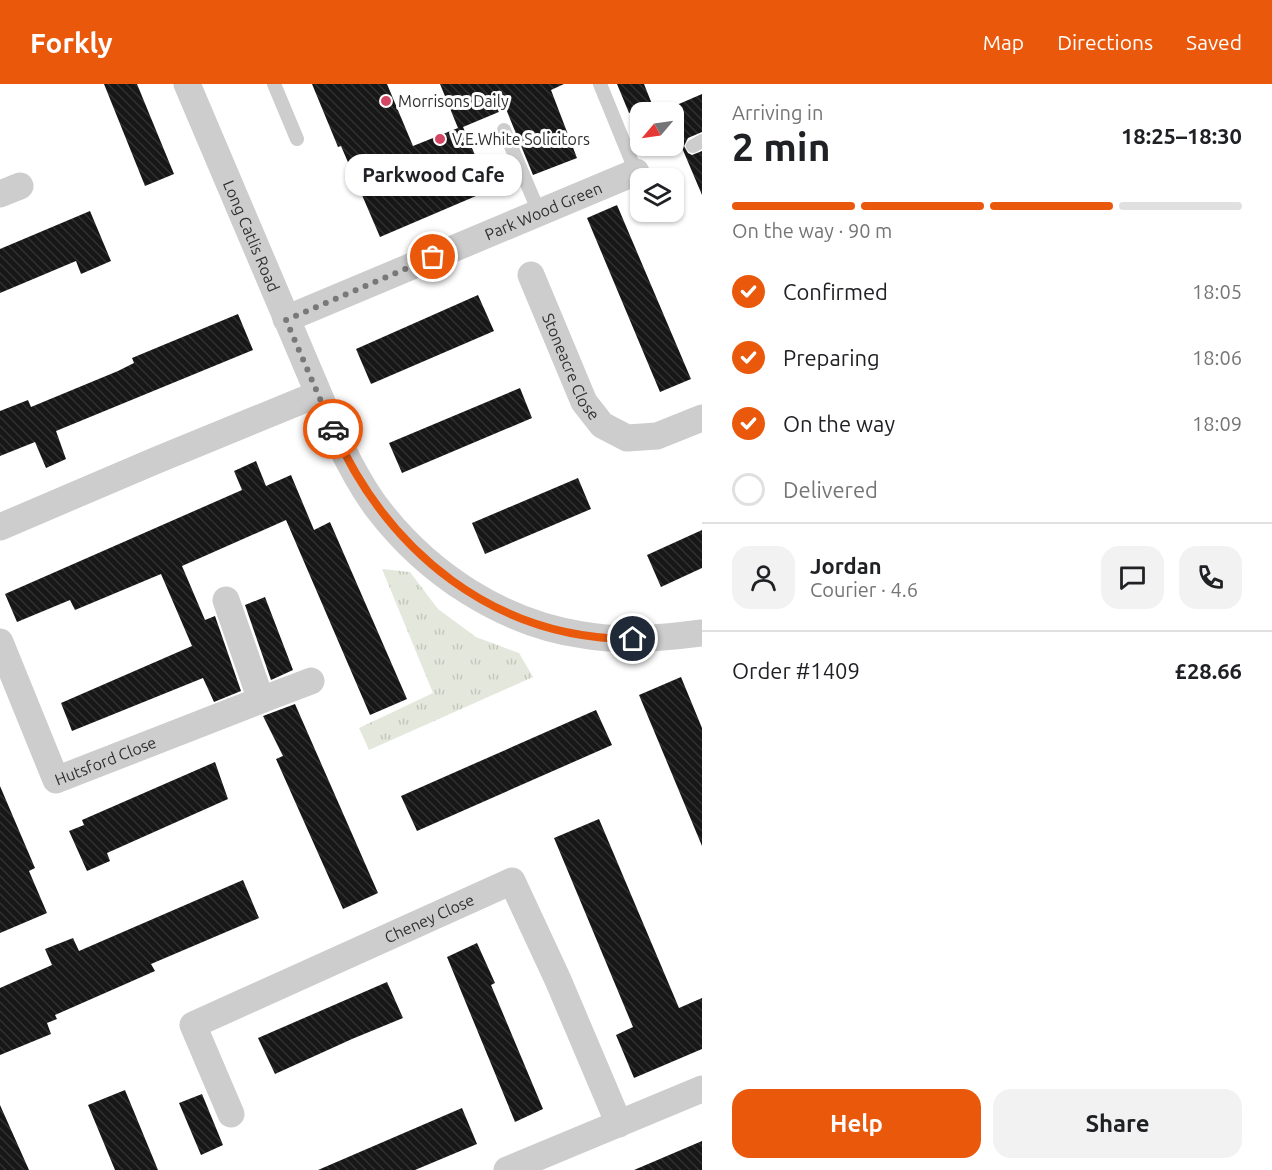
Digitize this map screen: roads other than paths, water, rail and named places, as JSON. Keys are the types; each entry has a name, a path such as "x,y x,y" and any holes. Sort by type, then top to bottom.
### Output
{"street":[{"name":"Long Catlis Road","path":"194,86 286,320 351,466 378,508 411,545 461,587 494,607 549,629 614,639 651,639 702,633"},
{"name":"Park Wood Green","path":"286,320 630,174"},
{"name":"Stoneacre Close","path":"531,275 584,402 602,425 627,438 657,436 702,418"},
{"path":"0,527 318,394"},
{"path":"226,600 261,700"},
{"name":"Hutsford Close","path":"0,642 56,780 310,681"},
{"name":"Cheney Close","path":"231,1114 193,1025 512,881 558,980 619,1124"},
{"path":"507,1170 702,1089"}],"lane":[{"path":"274,84 297,139"},
{"path":"600,84 634,168"},
{"path":"504,130 539,212"}],"place":[{"name":"Morrisons Daily","path":"386,101"},
{"name":"V.E.White Solicitors","path":"440,139"},
{"name":"Parkwood Cafe","path":"433,257"}]}
